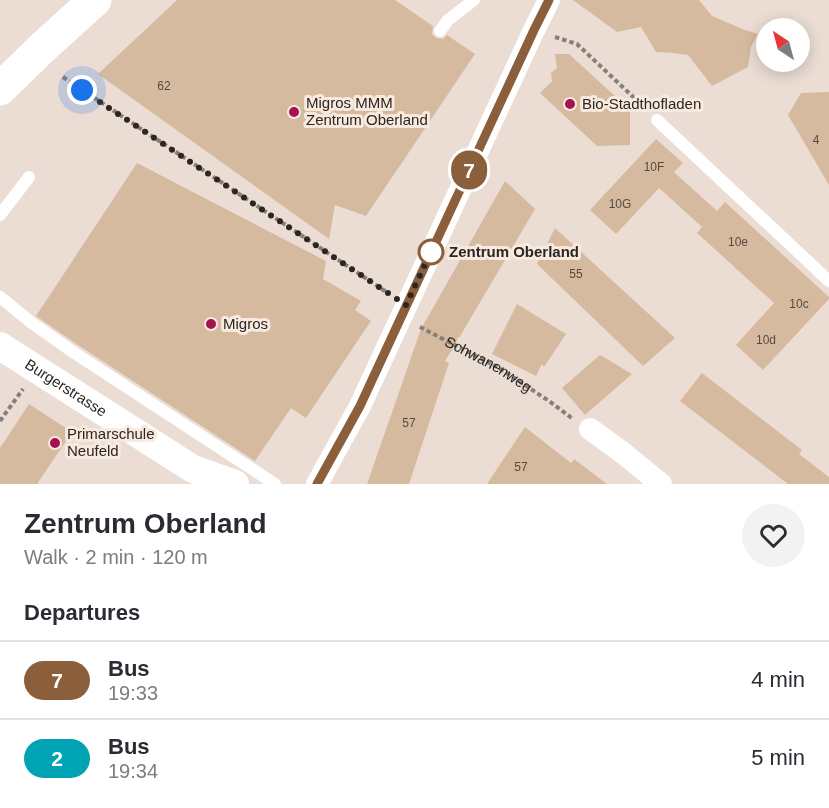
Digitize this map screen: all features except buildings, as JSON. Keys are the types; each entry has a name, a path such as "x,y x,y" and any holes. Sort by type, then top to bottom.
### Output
{"main road":[{"path":"0,89 94,0"}],"street":[{"path":"317,484 360,406 549,0"},
{"name":"Burgerstrasse","path":"0,346 200,476 235,484"},
{"path":"590,429 662,484"}],"lane":[{"path":"440,31 448,20 474,0"},
{"path":"657,120 829,281"},
{"path":"0,215 30,177"},
{"path":"0,297 73,352 275,484"}],"path":[{"path":"534,30 577,44 657,120"},
{"path":"63,77 406,305"},
{"name":"Schwanenweg","path":"426,331 499,368 549,400"},
{"path":"0,421 23,388"}],"bus line":[{"name":"7","path":"317,484 360,406 549,0"}],"place":[{"name":"Bio-Stadthofladen","path":"570,104"},
{"name":"Migros MMM Zentrum Oberland","path":"294,112"},
{"name":"Zentrum Oberland","path":"431,252"},
{"name":"Migros","path":"211,324"},
{"name":"Primarschule Neufeld","path":"55,443"}],"route":[{"path":"82,90 406,305 431,252"}]}
